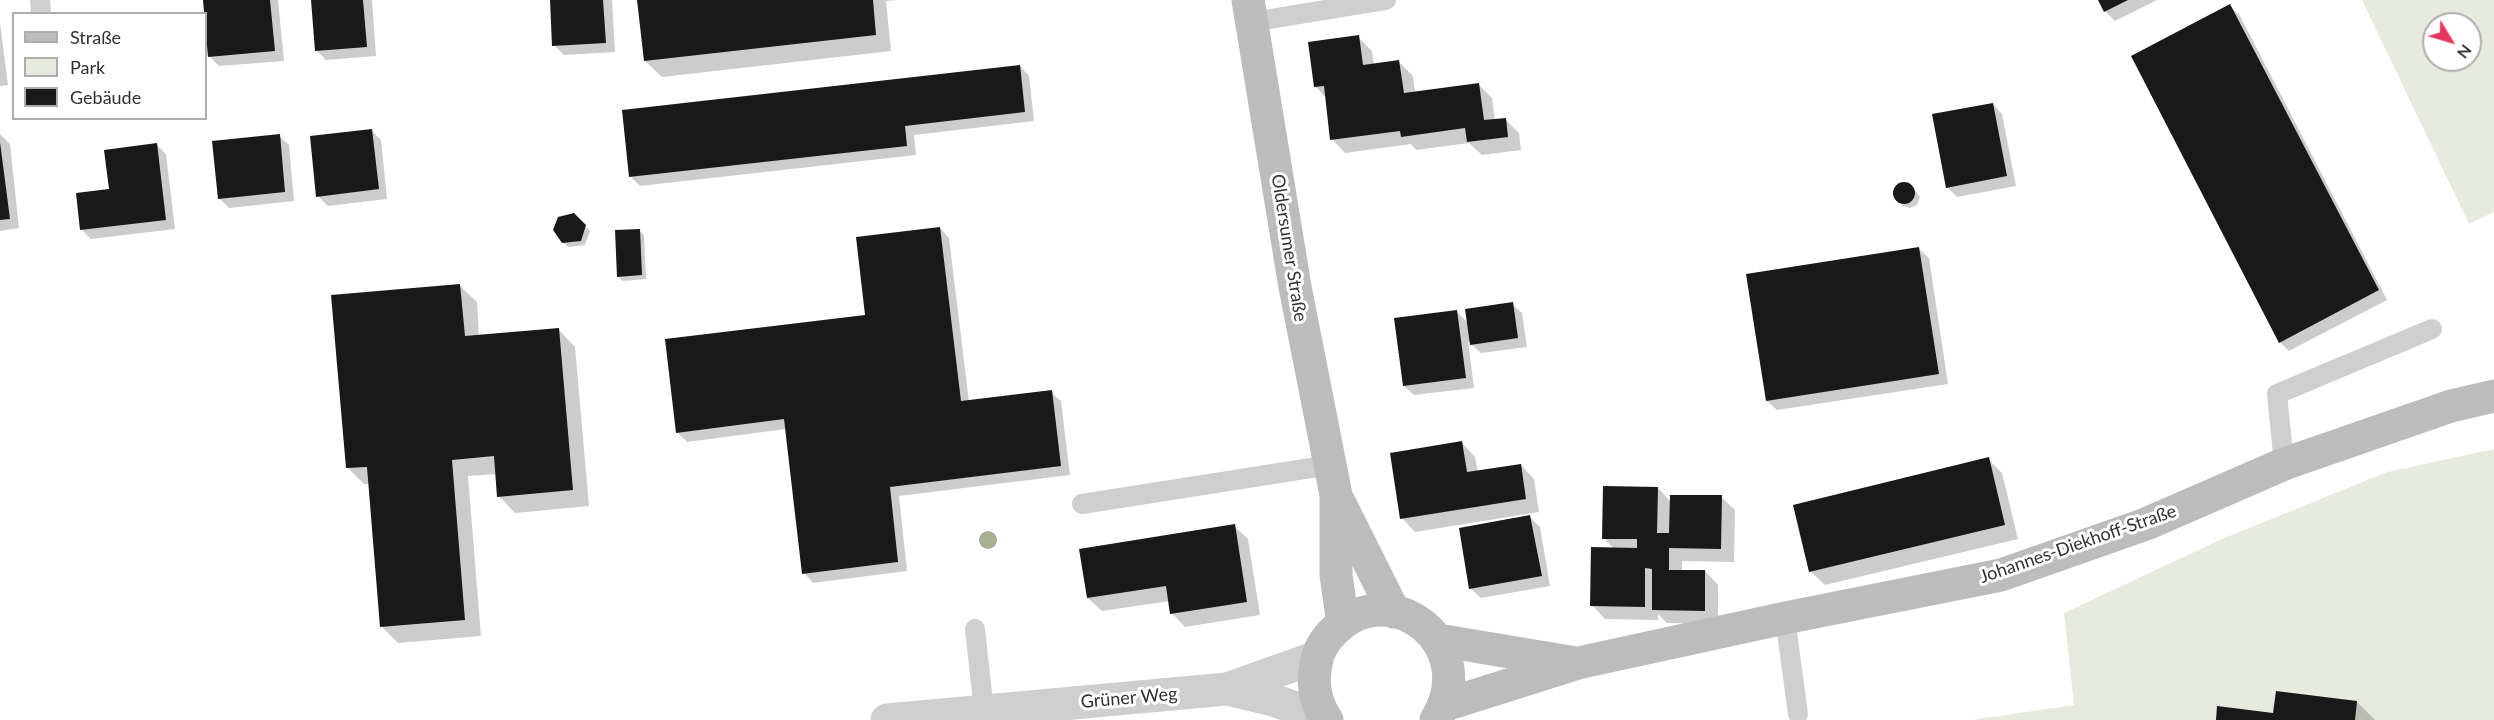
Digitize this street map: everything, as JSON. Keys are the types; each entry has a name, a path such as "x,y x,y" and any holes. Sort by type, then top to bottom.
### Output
{"street":[{"name":"Oldersumer Straße","path":"1250,11 1295,287 1333,480 1336,575 1343,623"},
{"name":"Johannes-Diekhoff-Straße","path":"1441,713 1578,663 2001,574 2146,524 2284,464 2451,405 2494,396"},
{"name":"Oldersumer Straße","path":"1333,480 1394,612"},
{"path":"1326,719 1316,699 1314,688 1313,678 1317,657 1327,638 1343,623 1359,615 1376,611 1394,612 1411,617 1426,627 1438,640 1448,661 1450,683 1441,713"},
{"name":"Johannes-Diekhoff-Straße","path":"1438,640 1578,663"},
{"name":"Grüner Weg","path":"887,720 1227,689 1317,657"},
{"name":"Grüner Weg","path":"1227,689 1273,700 1326,719"}],"lane":[{"path":"1250,11 1386,0"},
{"path":"2284,464 2277,394 2432,329"},
{"path":"1082,504 1333,480"},
{"path":"1785,618 1798,714"},
{"path":"975,629 984,711"}],"green space":[{"path":"2362,0 2494,0 2494,212 2469,224"},
{"path":"2494,449 2494,720 1972,720 2074,705 2064,613 2222,539 2387,472"}],"building":[{"path":"203,0 270,0 275,51 208,57 207,12 204,12"},
{"path":"311,0 363,0 367,47 315,51"},
{"path":"550,0 603,0 606,43 552,46"},
{"path":"637,0 873,0 876,35 644,61"},
{"path":"2098,0 2128,0 2104,12"},
{"path":"2230,4 2379,290 2279,343 2131,56"},
{"path":"1359,35 1363,65 1399,60 1404,93 1479,83 1484,120 1506,118 1508,137 1467,142 1465,128 1401,137 1400,131 1330,140 1324,86 1314,87 1308,42"},
{"path":"1020,65 1025,112 905,126 907,146 629,177 622,110"},
{"path":"1993,103 2007,176 1946,188 1932,114"},
{"path":"372,129 379,189 316,197 310,136"},
{"path":"280,134 285,192 218,199 212,141"},
{"path":"0,142 10,219 0,220"},
{"path":"157,143 166,220 80,230 76,193 109,189 104,150"},
{"path":"1904,182 1912,185 1915,193 1912,201 1904,204 1896,201 1893,193 1896,185"},
{"path":"574,213 586,225 581,241 562,243 553,230 558,217"},
{"path":"940,227 961,401 1052,390 1061,466 890,487 898,562 802,574 784,419 676,433 665,339 865,315 856,237"},
{"path":"640,229 642,275 617,277 615,230"},
{"path":"1919,247 1939,374 1766,401 1746,274"},
{"path":"460,284 465,336 559,328 573,490 497,497 494,456 452,460 465,620 380,627 367,467 346,468 331,295"},
{"path":"1513,302 1518,338 1470,345 1465,309"},
{"path":"1457,310 1466,378 1403,386 1394,318"},
{"path":"1462,441 1467,472 1521,464 1526,499 1400,519 1390,453"},
{"path":"1989,457 2005,525 1809,572 1793,505"},
{"path":"1603,486 1658,487 1657,533 1669,533 1670,495 1722,495 1721,549 1669,548 1669,570 1705,570 1705,611 1652,610 1652,569 1645,568 1645,607 1590,606 1591,547 1637,548 1637,539 1602,539"},
{"path":"1530,515 1542,576 1469,589 1459,528"},
{"path":"1235,524 1247,602 1170,614 1166,586 1087,598 1079,549"},
{"path":"2276,691 2357,701 2355,720 2216,720 2217,706 2273,713"}]}
